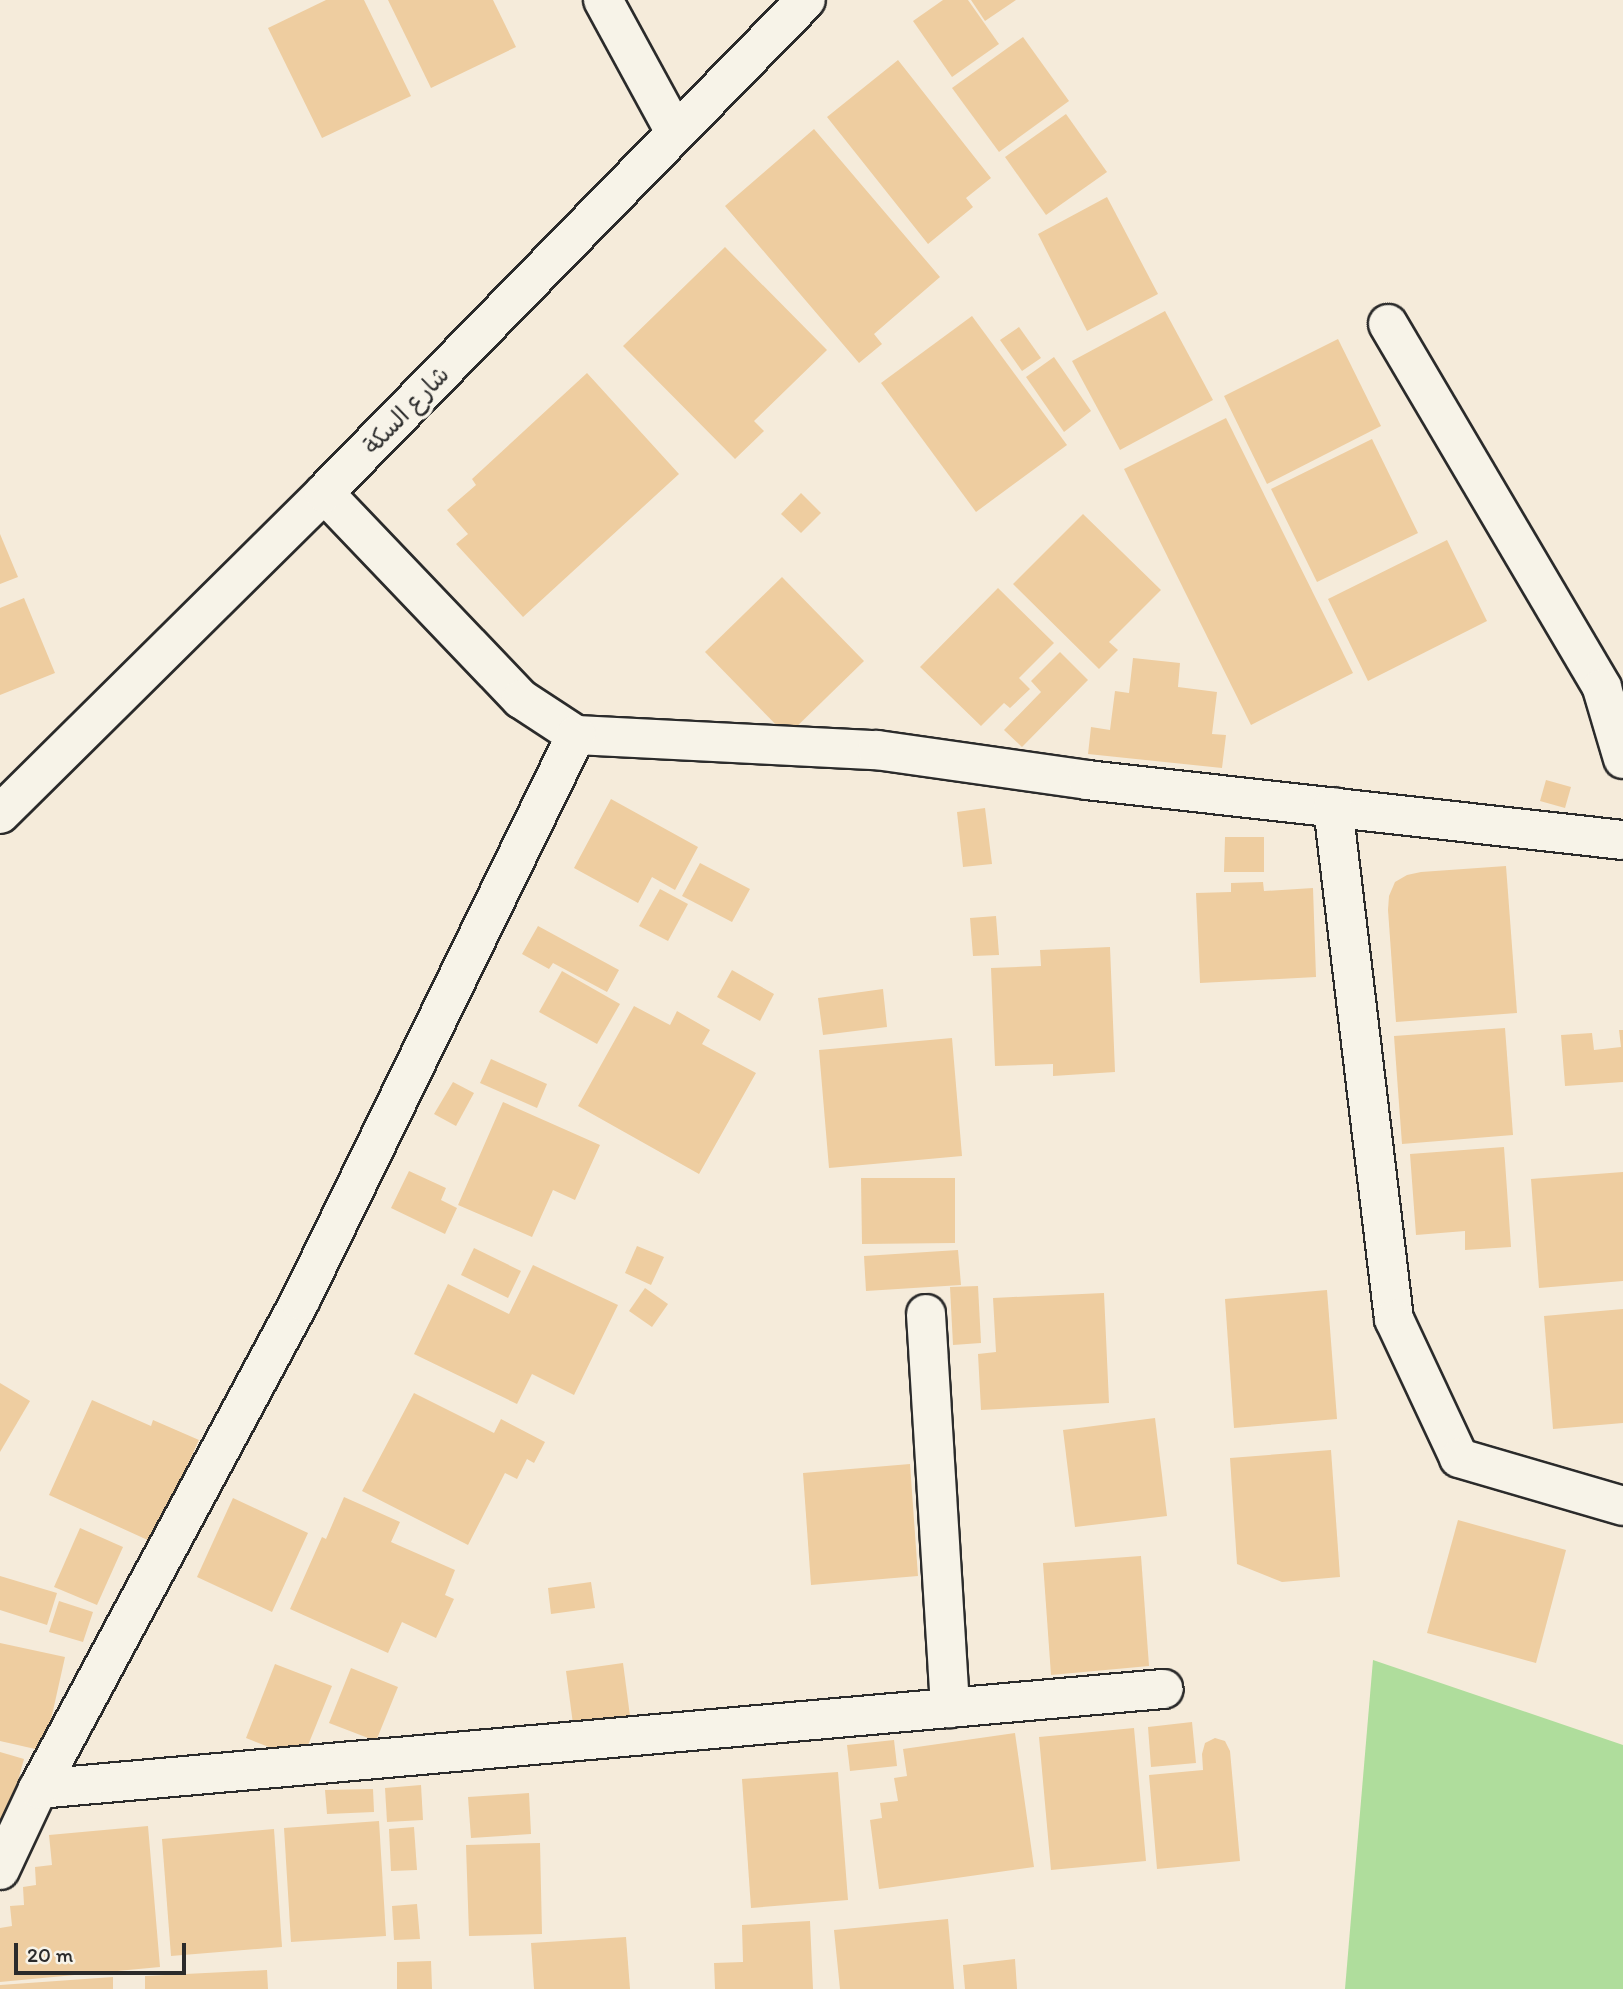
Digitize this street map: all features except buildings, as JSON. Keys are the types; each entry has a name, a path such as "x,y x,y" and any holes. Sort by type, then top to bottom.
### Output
{"street":[{"path":"603,0 675,132"},
{"name":"شارع السكة","path":"0,814 324,493 806,0"},
{"path":"1388,324 1602,688 1623,759"},
{"path":"324,493 521,699 576,735 877,750 1087,780 1623,840"},
{"path":"0,1870 38,1789 300,1301 576,735"},
{"path":"1333,807 1394,1319 1459,1458 1623,1506"},
{"path":"926,1314 950,1708"},
{"path":"38,1789 1164,1689"}],"green space":[{"path":"1373,1660 1623,1745 1623,1989 1345,1989"}]}
